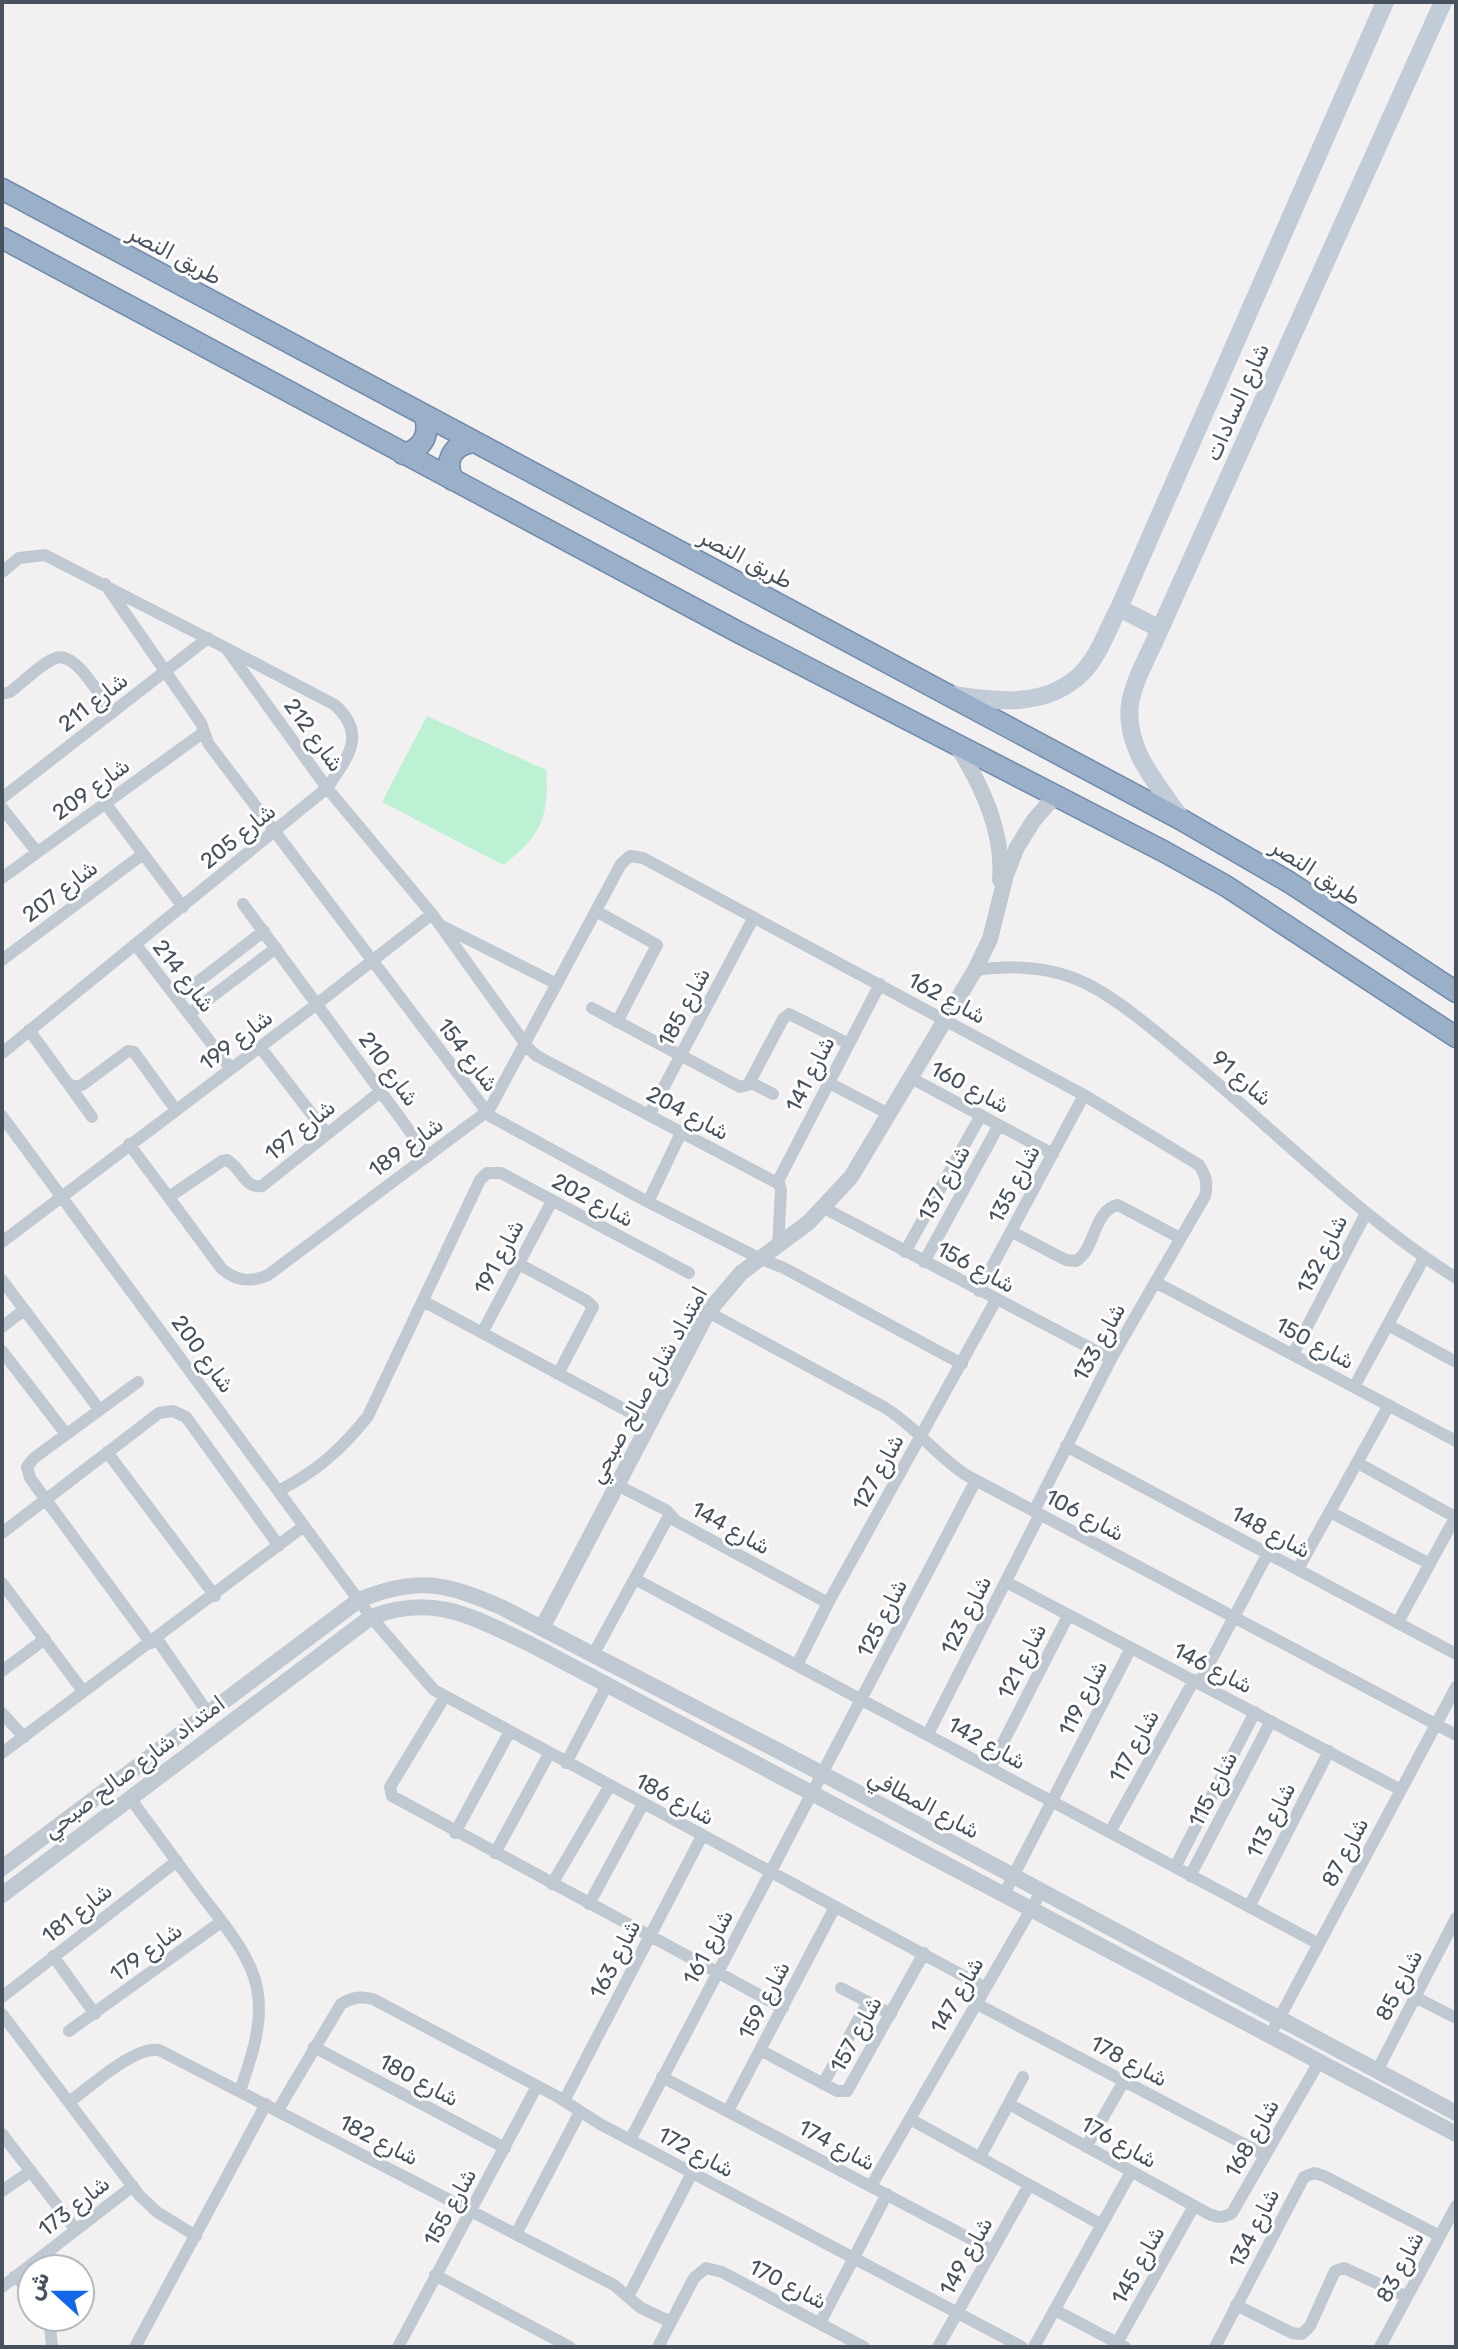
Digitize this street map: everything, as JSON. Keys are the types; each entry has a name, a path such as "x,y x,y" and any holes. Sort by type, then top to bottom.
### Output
{"highway":[{"name":"طريق النصر","path":"2,189 1182,820 1289,882 1456,992"},
{"path":"2,238 403,454 1054,797 1163,851 1226,886 1456,1037"},
{"path":"403,454 413,451 426,436 428,426 425,416"},
{"path":"453,480 449,460 454,450 462,444 473,442"}],"main road":[{"name":"شارع السادات","path":"951,695 1011,702 1051,693 1082,673 1096,654 1385,2"},
{"name":"شارع السادات","path":"1182,820 1145,766 1131,732 1130,701 1443,2"},
{"path":"1119,608 1160,629"}],"street":[{"name":"شارع 212","path":"2,572 19,558 45,555 226,648 327,788 436,919 525,1044"},
{"name":"شارع 154","path":"105,584 201,723 208,743 486,1112 500,1123 648,1202 784,1268 962,1364"},
{"name":"شارع 211","path":"2,798 208,638"},
{"name":"شارع 205","path":"2,1053 327,788 347,757 354,730 347,716 335,705 226,648"},
{"path":"2,694 10,692 53,658 65,657 75,662 112,713"},
{"name":"شارع 209","path":"2,878 204,732"},
{"name":"امتداد شارع صالح صبحي","path":"957,746 975,775 997,838 1001,872 999,906"},
{"name":"امتداد شارع صالح صبحي","path":"542,1628 708,1312 724,1291 759,1258 824,1208 851,1177 975,970 990,939 1006,875 1017,847 1054,797"},
{"path":"105,803 183,907"},
{"path":"2,808 37,852"},
{"name":"شارع 207","path":"2,960 143,854"},
{"name":"شارع 189","path":"129,1144 222,1269 239,1279 259,1279 486,1112 625,859 630,856 643,858"},
{"name":"شارع 162","path":"643,858 1084,1095 1199,1165 1205,1174 1205,1196"},
{"name":"شارع 210","path":"243,904 428,1156"},
{"path":"596,911 657,945 617,1022"},
{"name":"شارع 185","path":"649,1115 754,917"},
{"path":"436,919 557,984"},
{"name":"شارع 199","path":"2,1242 373,961 436,919"},
{"path":"177,998 264,931"},
{"name":"شارع 214","path":"136,945 231,1069"},
{"path":"189,1014 276,948"},
{"name":"شارع 91","path":"975,970 1008,966 1029,968 1083,982 1101,993 1177,1049 1365,1215 1456,1278"},
{"name":"شارع 141","path":"777,1183 880,984"},
{"path":"592,1008 740,1087 750,1082 783,1019 789,1014 849,1044"},
{"path":"29,1030 92,1117"},
{"name":"شارع 204","path":"525,1044 537,1056 777,1183"},
{"path":"260,1047 327,1134"},
{"path":"69,1085 78,1088 131,1051 176,1110"},
{"name":"شارع 160","path":"911,1078 1053,1154"},
{"path":"750,1082 773,1094"},
{"path":"829,1083 889,1114"},
{"name":"شارع 197","path":"169,1197 227,1160 236,1166 248,1184 262,1186 380,1092"},
{"name":"شارع 135","path":"979,1291 1084,1095"},
{"name":"شارع 137","path":"905,1252 981,1115"},
{"name":"شارع 200","path":"2,1116 371,1617"},
{"name":"شارع 137","path":"924,1262 999,1125"},
{"path":"648,1202 681,1133"},
{"name":"شارع 202","path":"423,1301 480,1180 487,1173 496,1172 689,1273"},
{"path":"777,1183 781,1190 778,1246"},
{"name":"شارع 133","path":"1037,1513 1066,1446 1111,1359 1205,1196"},
{"name":"شارع 191","path":"482,1333 552,1201"},
{"path":"1012,1232 1066,1260 1076,1261 1084,1255 1105,1212 1118,1205 1180,1238"},
{"name":"شارع 156","path":"824,1208 1111,1359"},
{"name":"شارع 132","path":"1293,1354 1365,1215"},
{"path":"1354,1387 1424,1258"},
{"path":"519,1264 593,1307 558,1374"},
{"path":"2,1280 99,1409"},
{"name":"شارع 150","path":"1155,1282 1456,1441"},
{"name":"شارع 127","path":"797,1665 828,1603 996,1300"},
{"path":"278,1491 327,1461 359,1428 383,1389 423,1301 650,1423"},
{"path":"2,1327 24,1310"},
{"name":"شارع 106","path":"708,1312 884,1407 922,1436 950,1465 976,1480 1456,1735"},
{"path":"1388,1325 1456,1362"},
{"path":"2,1351 66,1434"},
{"path":"138,1382 29,1461 27,1473 208,1713"},
{"path":"1298,1569 1389,1405"},
{"path":"2,1533 159,1413 166,1411 180,1413 279,1546"},
{"name":"شارع 148","path":"1066,1446 1456,1654"},
{"path":"107,1452 215,1596"},
{"path":"1358,1463 1456,1517 1398,1622"},
{"name":"شارع 125","path":"823,1774 976,1480"},
{"name":"شارع 144","path":"617,1485 670,1514 676,1521 828,1603"},
{"path":"1330,1512 1430,1564"},
{"name":"شارع 123","path":"928,1734 1006,1582 1037,1513"},
{"path":"593,1655 670,1514"},
{"path":"2,1753 215,1596 304,1526"},
{"name":"شارع 117","path":"1110,1832 1268,1553"},
{"name":"شارع 142","path":"635,1579 1319,1944"},
{"name":"شارع 146","path":"1006,1582 1401,1790"},
{"path":"2,1583 83,1691"},
{"name":"شارع المطافي","path":"359,1600 382,1590 408,1585 434,1585 459,1589 501,1607 823,1774 1456,2113"},
{"name":"امتداد شارع صالح صبحي","path":"2,1868 359,1600"},
{"name":"شارع المطافي","path":"371,1617 410,1606 452,1610 530,1644 1456,2134"},
{"name":"شارع 121","path":"990,1768 1068,1616"},
{"name":"امتداد شارع صالح صبحي","path":"2,1895 371,1617"},
{"name":"شارع 186","path":"371,1617 428,1684 444,1698 984,1987"},
{"path":"2,1671 45,1639"},
{"name":"شارع 119","path":"1004,1894 1131,1648"},
{"path":"566,1763 607,1685"},
{"name":"شارع 87","path":"1270,2036 1456,1687"},
{"path":"444,1698 389,1790 392,1796 455,1833 783,2008"},
{"name":"شارع 115","path":"1175,1867 1255,1712"},
{"path":"2,1713 24,1737"},
{"name":"شارع 115","path":"1190,1876 1271,1721"},
{"path":"455,1833 509,1733"},
{"name":"شارع 113","path":"1249,1907 1329,1751"},
{"path":"495,1853 549,1754"},
{"name":"شارع 161","path":"630,2140 823,1774"},
{"path":"552,1884 609,1787"},
{"path":"130,1798 221,1922 247,1962 257,1987 259,2017 256,2039 240,2091"},
{"path":"589,1904 643,1804"},
{"name":"شارع 163","path":"564,2101 702,1836"},
{"name":"شارع 181","path":"2,1997 177,1861"},
{"name":"شارع 147","path":"871,2186 1041,1892"},
{"name":"شارع 159","path":"728,2111 835,1907"},
{"name":"شارع 85","path":"1377,2071 1456,1918"},
{"name":"شارع 179","path":"69,2031 221,1922"},
{"name":"شارع 157","path":"760,2050 837,2091 847,2091 924,1953"},
{"path":"53,1956 95,2014"},
{"path":"841,1988 891,2014"},
{"name":"شارع 172","path":"314,2047 341,2004 362,1996 373,1999 537,2086 630,2140 1022,2347"},
{"path":"1415,1997 1456,2018"},
{"path":"823,2084 868,2002"},
{"name":"شارع 178","path":"975,2003 1265,2155"},
{"path":"2,2014 133,2186 157,2212 196,2236"},
{"path":"135,2347 272,2107 314,2047"},
{"name":"شارع 180","path":"314,2047 505,2148"},
{"name":"شارع 182","path":"69,2102 137,2054 152,2049 166,2053 614,2285 641,2308 671,2322"},
{"name":"شارع 168","path":"1209,2214 1217,2218 1232,2213 1319,2062"},
{"name":"شارع 174","path":"662,2077 992,2250"},
{"path":"980,2157 1023,2077"},
{"path":"1086,2147 1124,2081"},
{"name":"شارع 155","path":"398,2347 537,2086"},
{"name":"شارع 176","path":"1009,2104 1209,2214"},
{"path":"516,2234 580,2112"},
{"path":"910,2119 1102,2225"},
{"path":"2,2134 76,2230"},
{"path":"2,2191 31,2171"},
{"path":"1034,2347 1131,2172"},
{"path":"629,2295 692,2173"},
{"name":"شارع 134","path":"1215,2347 1304,2177 1314,2173 1440,2236"},
{"name":"شارع 149","path":"938,2347 1029,2185"},
{"name":"شارع 173","path":"2,2287 133,2186"},
{"path":"820,2323 887,2194"},
{"name":"شارع 145","path":"1121,2345 1194,2206"},
{"name":"شارع 83","path":"1380,2347 1456,2206"},
{"name":"شارع 170","path":"671,2322 694,2278 706,2268 714,2268 864,2347"},
{"path":"1236,2305 1292,2333 1302,2334 1310,2326 1335,2271 1344,2268 1407,2297"},
{"path":"435,2275 570,2347"},
{"path":"1055,2310 1121,2345"},
{"path":"658,2347 671,2322"}],"green space":[{"path":"427,716 546,770 546,800 540,825 526,845 503,865 382,802"}]}
